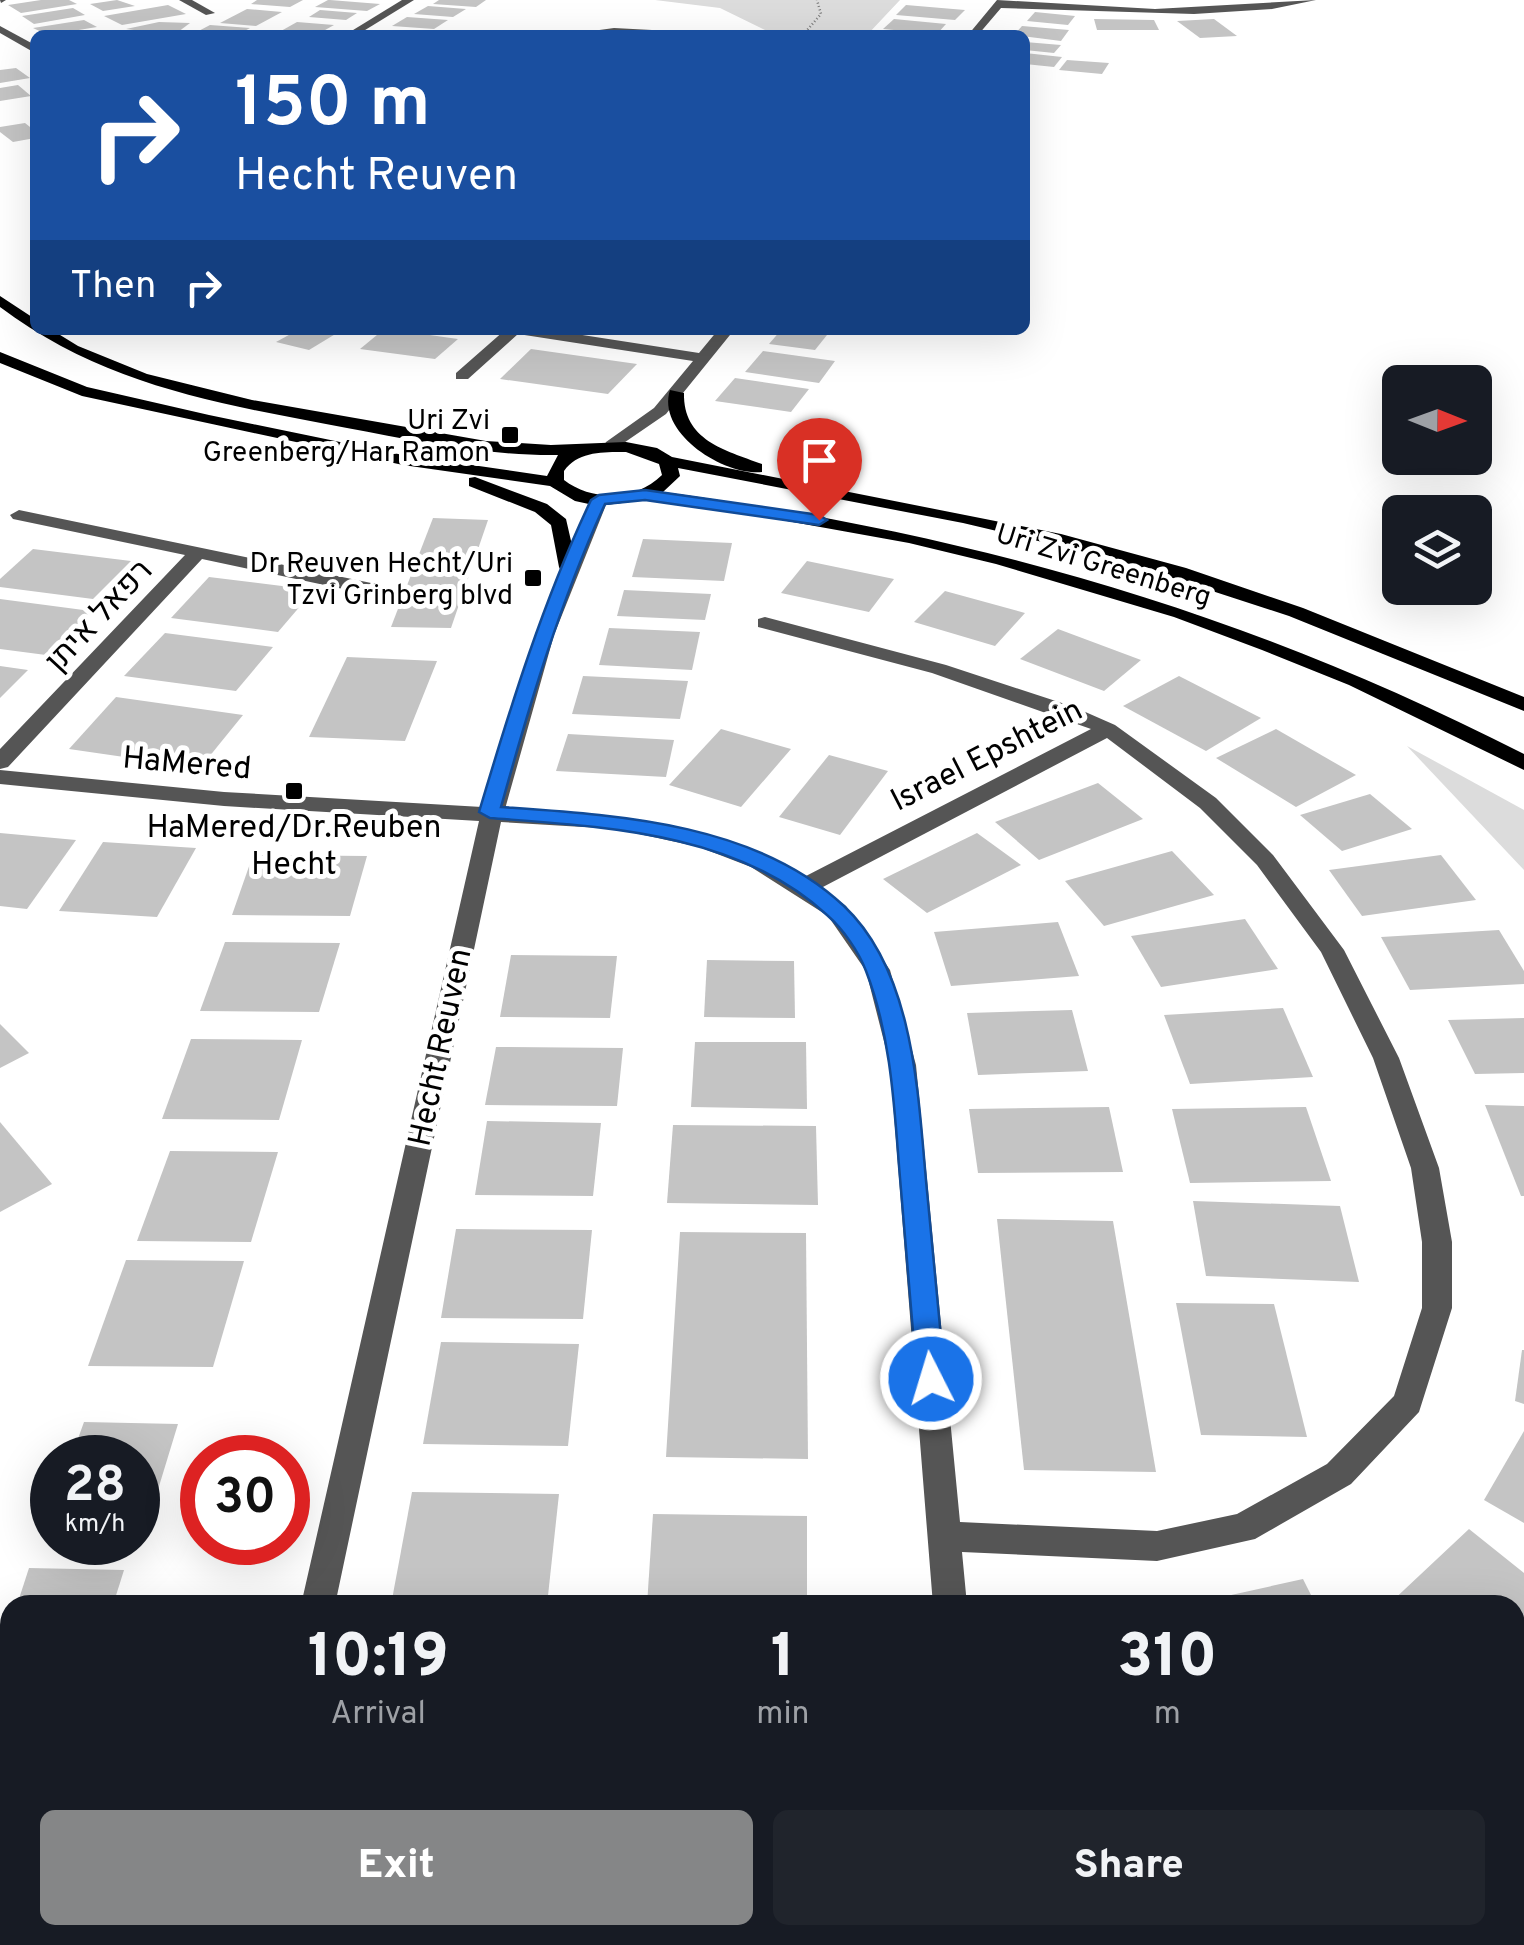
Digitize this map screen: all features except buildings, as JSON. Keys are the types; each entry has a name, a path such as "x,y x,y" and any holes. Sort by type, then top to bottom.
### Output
{"main road":[{"path":"0,300 30,322"},
{"path":"48,335 70,350 152,380 268,408 412,436 520,450 584,450"},
{"path":"0,357 82,391 403,460 555,482 571,494 599,500"},
{"path":"676,393 677,417 687,431 722,453 793,484"},
{"name":"Uri Zvi Greenberg","path":"584,450 612,446 1064,540 1275,602 1524,705"},
{"path":"555,482 553,473 558,464 584,450"},
{"path":"645,495 657,490 671,476 659,457"},
{"path":"403,460 512,494 541,508 560,524 568,567"},
{"name":"Uri Zvi Greenberg","path":"599,500 645,495 819,520 964,551 1178,612 1385,694 1524,763"}],"street":[{"path":"184,0 210,13"},
{"path":"358,30 409,0"},
{"path":"1267,0 1280,6"},
{"path":"977,30 1000,2 1138,14 1236,11 1311,0"},
{"path":"0,29 30,47"},
{"path":"462,376 511,335"},
{"path":"550,335 703,358"},
{"path":"612,446 660,411 722,335"},
{"path":"659,457 660,411"},
{"name":"Hecht Reuven","path":"320,1595 490,812 530,672 568,567 599,500"},
{"path":"20,515 376,590"},
{"name":"רפאל איתן","path":"0,762 198,552"},
{"path":"765,622 926,663 1026,694 1108,729"},
{"name":"Israel Epshtein","path":"804,887 1108,729 1208,803 1265,860 1332,950 1386,1058 1425,1168 1437,1242 1437,1308 1408,1403 1339,1474 1242,1528 1157,1546 945,1536"},
{"name":"HaMered","path":"0,777 224,798 616,822 706,842 759,862 804,887 836,911 878,970 902,1064 949,1595"}],"path":[{"path":"807,30 821,14 818,0"}],"shaded area":[{"path":"655,0 900,0 872,30 765,30 720,8"},
{"path":"1407,746 1524,810 1524,870"}],"place":[{"name":"Uri Zvi Greenberg/Har Ramon","path":"510,435"},
{"name":"Dr Reuven Hecht/Uri Tzvi Grinberg blvd","path":"533,578"},
{"name":"HaMered/Dr.Reuben Hecht","path":"294,791"}],"route":[{"path":"819,520 645,495 599,500 568,567 530,672 490,812 616,822 706,842 759,862 804,887 836,911 860,940 878,970 902,1064 931,1379"}]}
